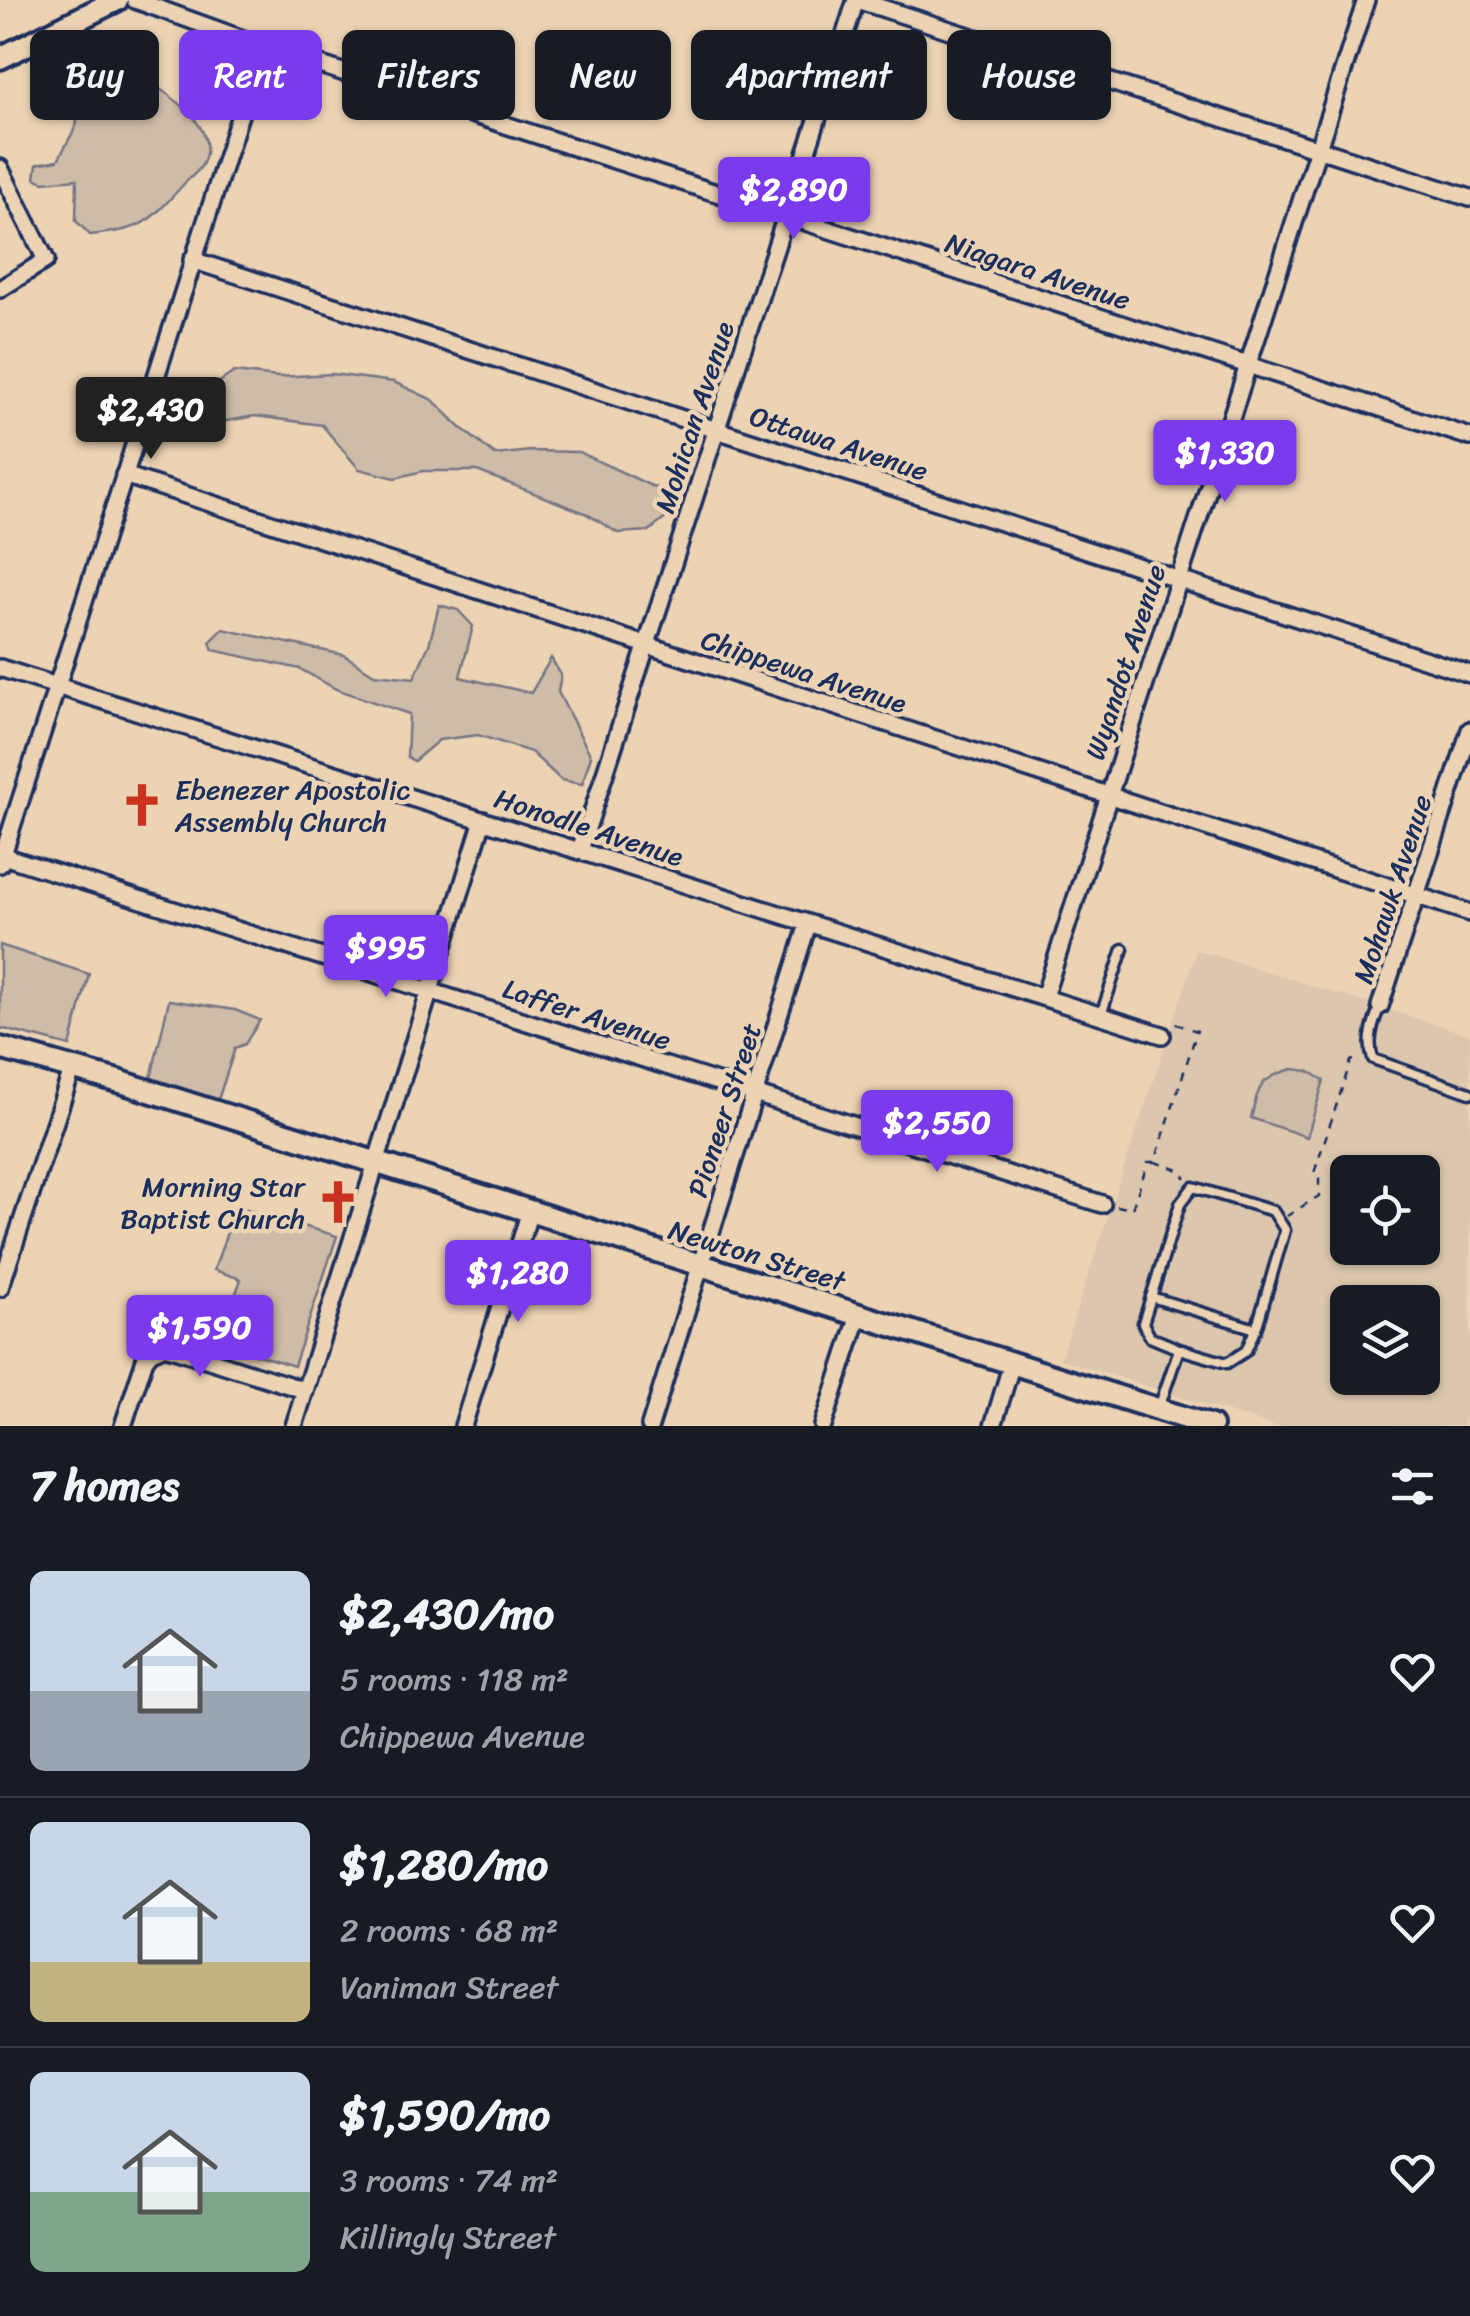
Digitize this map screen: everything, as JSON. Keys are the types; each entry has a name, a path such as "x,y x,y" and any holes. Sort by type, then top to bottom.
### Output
{"street":[{"path":"0,58 118,0"},
{"name":"Niagara Avenue","path":"135,0 218,30"},
{"path":"857,0 1470,198"},
{"name":"Mohican Avenue","path":"580,850 857,0"},
{"name":"Wyandot Avenue","path":"1044,997 1366,0"},
{"name":"Niagara Avenue","path":"322,65 1470,438"},
{"path":"1,858 238,120"},
{"path":"0,168 46,260 0,289"},
{"name":"Ottawa Avenue","path":"192,260 1470,674"},
{"name":"Chippewa Avenue","path":"124,475 1470,913"},
{"name":"Honodle Avenue","path":"0,668 1101,1015 1167,1029"},
{"name":"Mohawk Avenue","path":"1380,1006 1470,730"},
{"path":"294,1426 483,820"},
{"name":"Laffer Avenue","path":"1,858 1110,1205"},
{"name":"Pioneer Street","path":"650,1426 808,924"},
{"name":"Newton Street","path":"0,1048 74,1067 1012,1363 1163,1416 1211,1426"},
{"path":"0,1288 74,1067"},
{"path":"463,1426 530,1211"},
{"path":"824,1426 859,1316"},
{"path":"123,1426 142,1363 151,1352 165,1346 304,1390"},
{"path":"993,1426 1012,1363"}],"lane":[{"path":"1101,1015 1123,948"},
{"path":"1380,1006 1372,1024 1373,1059 1470,1093"},
{"path":"1194,1187 1273,1211 1279,1221 1285,1230 1246,1351 1227,1363 1150,1337 1143,1322 1180,1204 1194,1187"},
{"path":"1151,1298 1256,1329"},
{"path":"1163,1416 1180,1349"}],"path":[{"path":"1155,1162 1197,1031 1167,1029"},
{"path":"1279,1221 1319,1196 1319,1178 1314,1173 1351,1061 1371,1053"},
{"path":"1110,1205 1132,1209 1148,1162 1179,1170 1194,1187"}],"shaded area":[{"path":"159,89 179,103 179,120 195,120 199,125 205,137 203,163 143,223 122,231 90,235 76,221 77,179 43,182 35,178 37,164 58,160 77,120 159,120"},
{"path":"234,372 278,377 332,374 394,382 433,400 495,455 579,452 675,497 667,517 649,531 618,533 585,513 477,471 423,471 395,478 359,469 322,425 255,416 221,422 198,421 201,395"},
{"path":"439,605 458,610 473,626 460,677 531,693 551,658 561,675 558,692 591,756 582,784 561,780 531,752 478,735 439,740 414,761 407,757 409,714 336,689 300,669 213,650 210,642 223,629 344,655 374,674 414,678 429,645"},
{"path":"0,945 89,974 70,1046 0,1028"},
{"path":"1197,950 1470,1035 1470,1403 1462,1426 1273,1426 1060,1359"},
{"path":"169,1000 235,1010 260,1020 245,1044 235,1048 218,1100 151,1078"},
{"path":"1293,1069 1308,1071 1324,1080 1307,1137 1251,1118 1262,1085"},
{"path":"236,1206 337,1236 294,1366 219,1343 241,1279 214,1270"}],"place":[{"name":"Ebenezer Apostolic Assembly Church","path":"142,805"},
{"name":"Morning Star Baptist Church","path":"338,1202"}]}
